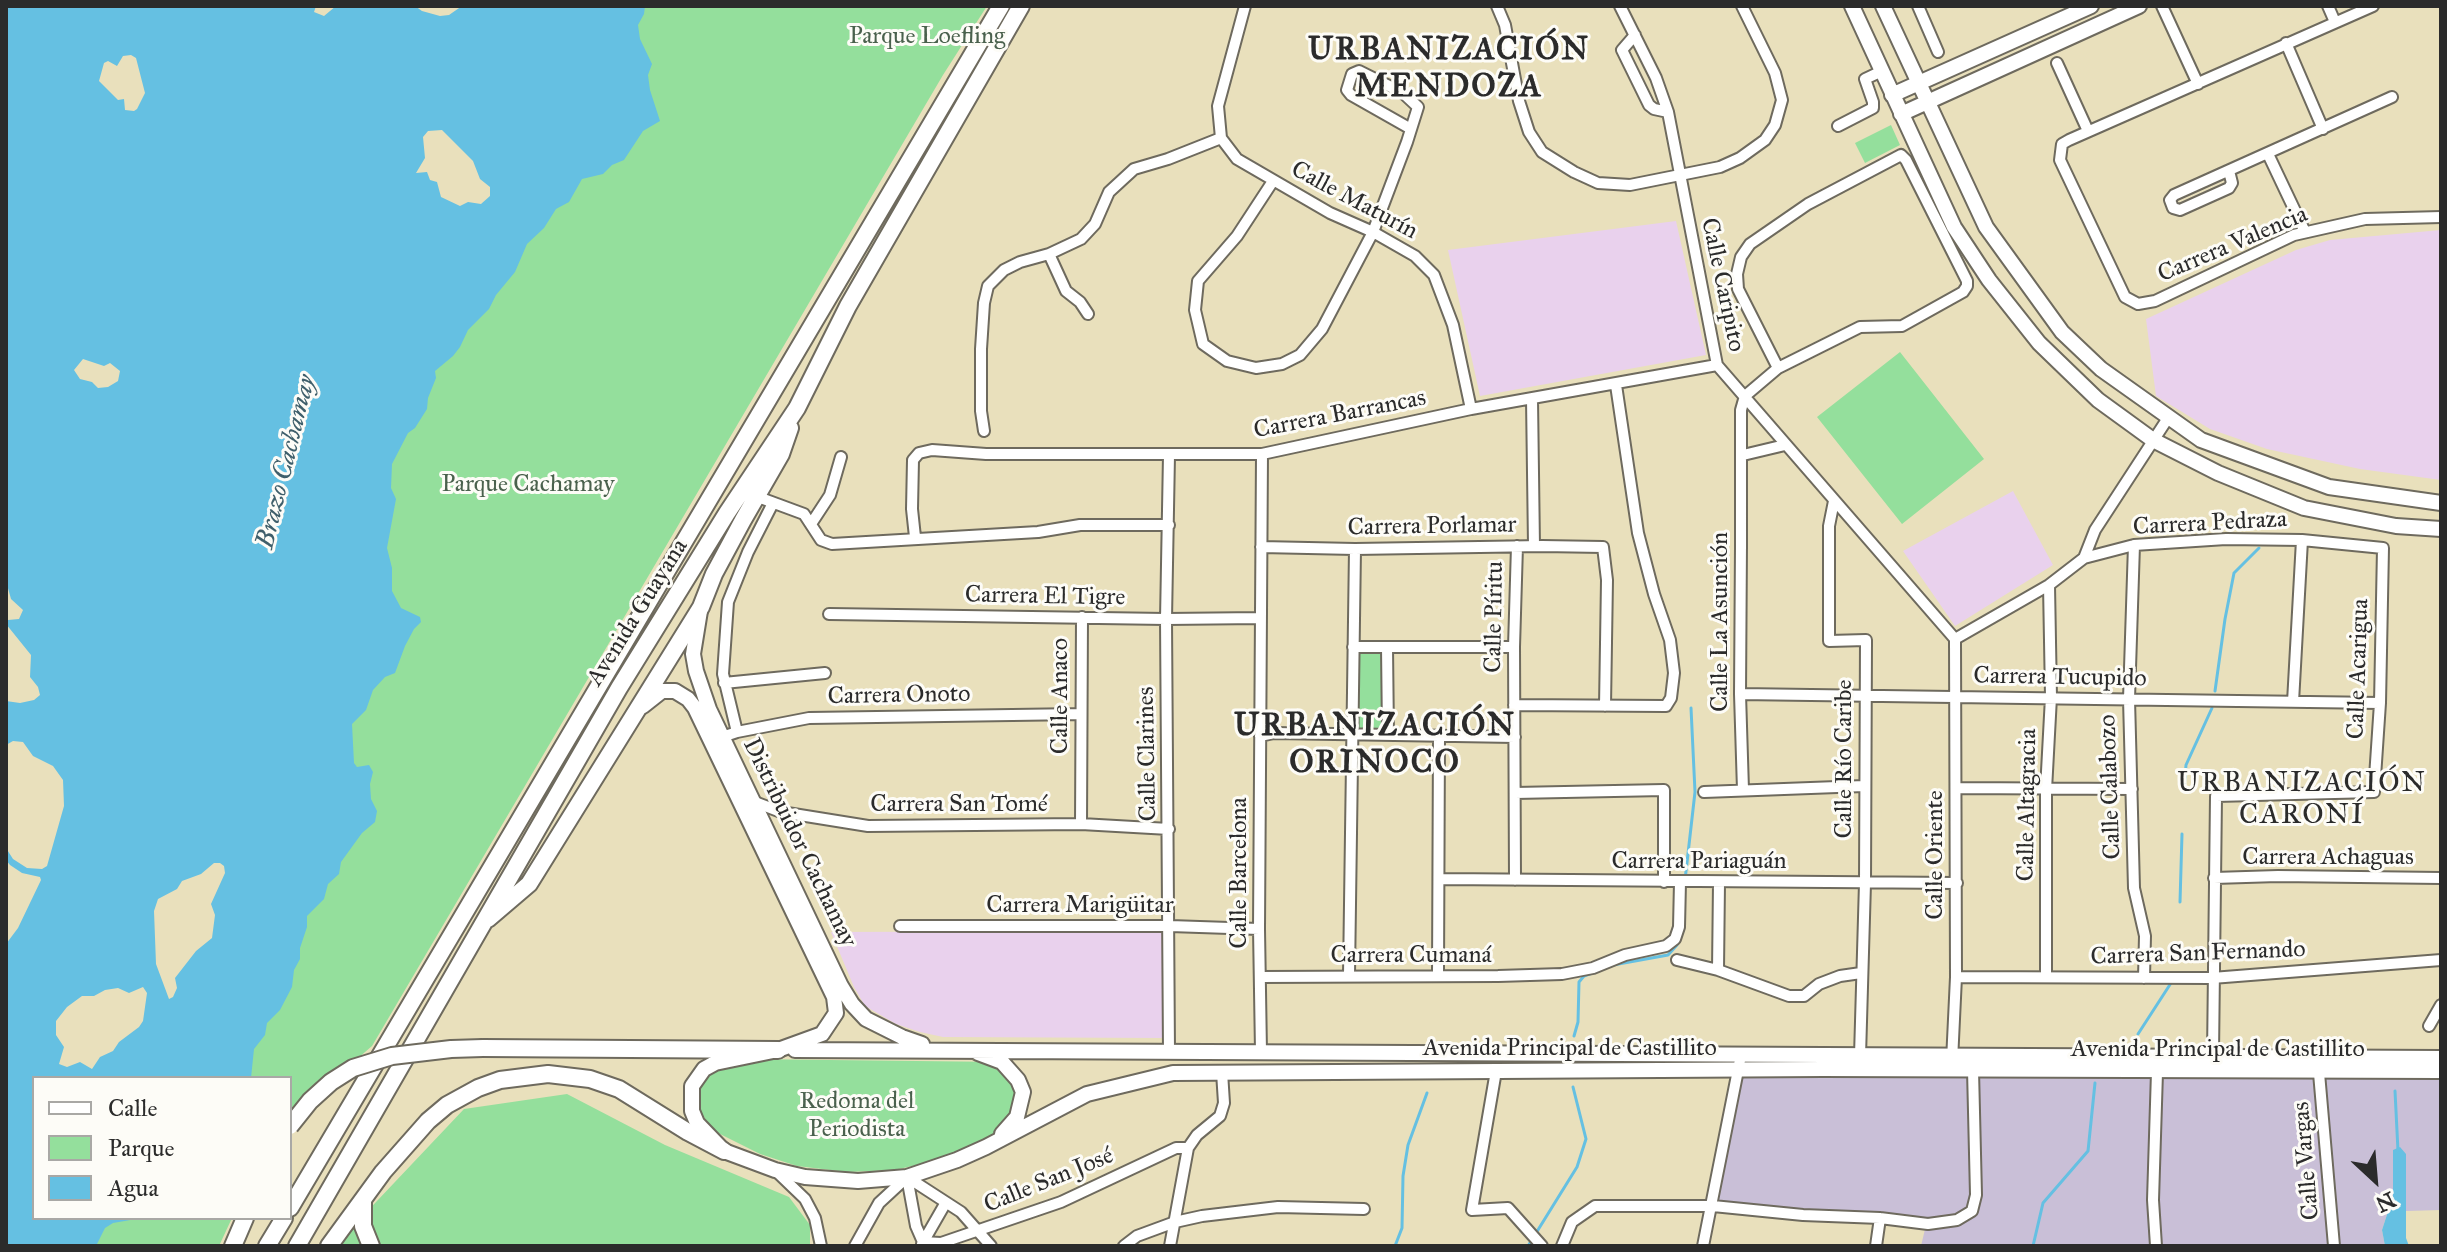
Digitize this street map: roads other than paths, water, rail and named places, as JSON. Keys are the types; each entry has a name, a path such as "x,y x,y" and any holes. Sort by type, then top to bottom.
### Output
{"main road":[{"name":"Avenida Guayana","path":"292,1205 1001,6"},
{"name":"Avenida Guayana","path":"297,1246 619,688 727,513 797,408 848,306 1021,6"},
{"path":"1852,6 1954,227 1989,280 2039,343 2098,400 2153,440 2218,473 2304,508 2396,526 2441,529"},
{"path":"1883,6 1986,227 2062,332 2101,369 2201,440 2329,487 2441,503"},
{"path":"1892,95 2091,6"},
{"path":"1901,114 2139,6"},
{"name":"Distribuidor Cachamay","path":"797,408 765,500 714,574 701,607 694,638 696,671 722,737 852,1004 866,1019 885,1030 936,1049"},
{"name":"Distribuidor Cachamay","path":"483,923 529,884 701,607"},
{"name":"Distribuidor Cachamay","path":"632,718 647,701 662,691 675,691 688,699 703,722 762,852 827,981 834,997 836,1013 830,1026 809,1041 778,1050"},
{"path":"292,1124 317,1094 353,1068 392,1056 483,1048 778,1050"},
{"path":"936,1049 988,1056 1002,1062 1020,1083 1023,1092 1017,1117 986,1147"},
{"path":"724,1151 697,1123 692,1111 692,1086 704,1069 715,1063 778,1050"},
{"name":"Avenida Principal de Castillito","path":"778,1050 1860,1056 1952,1063 1973,1070 2441,1071"},
{"name":"Avenida Principal de Castillito","path":"724,1151 775,1170 831,1181 907,1177 986,1147 1087,1094 1173,1073 1738,1070 2213,1055 2441,1058"},
{"path":"329,1246 408,1143 447,1105 478,1088 522,1076 570,1075 619,1089 724,1151"},
{"path":"363,1201 363,1226 371,1246"},
{"path":"233,1246 244,1220"},
{"path":"267,1246 283,1220"}],"street":[{"path":"984,431 981,349 988,286 1004,270 1081,239 1095,224 1109,192 1134,169 1221,138 1218,106 1245,6"},
{"path":"1497,6 1505,25 1519,101 1529,132 1542,152 1598,183 1630,185 1720,167 1740,158 1765,140 1775,125 1782,100 1775,73 1742,6"},
{"name":"Calle Caripito","path":"1620,6 1668,112 1717,365 1955,639"},
{"path":"1918,6 1938,52"},
{"path":"2162,6 2198,84"},
{"path":"2328,6 2335,22"},
{"path":"2057,63 2088,131 2373,6"},
{"path":"1635,35 1624,44 1622,50 1649,105 1668,112"},
{"path":"2286,43 2323,129"},
{"path":"1273,181 1237,236 1198,281 1195,310 1203,344 1227,361 1256,368 1282,364 1300,355 1322,329 1373,232 1411,129 1418,107 1403,93 1359,71 1352,74 1347,90 1351,95 1411,129"},
{"path":"1838,126 1873,108 1865,82 1882,71"},
{"path":"2229,171 2232,183 2229,188 2180,210 2173,208 2170,200 2174,195 2392,97"},
{"name":"Carrera Valencia","path":"2088,131 2062,144 2059,151 2063,166 2125,297 2138,304 2155,301 2305,232 2365,219 2441,217"},
{"name":"Calle Maturín","path":"1221,138 1237,159 1330,213 1373,232 1415,256 1434,275 1453,325 1471,409"},
{"path":"2268,154 2305,232"},
{"path":"1745,396 1778,368 1860,327 1902,326 1963,292 1967,281 1901,155 1808,204 1750,244 1741,257 1738,289 1778,368"},
{"path":"1049,254 1066,291 1080,302 1088,314"},
{"name":"Carrera Barrancas","path":"915,537 913,460 919,453 932,450 986,454 1262,454 1471,409 1717,365"},
{"path":"1514,705 1666,706 1671,698 1674,673 1670,640 1638,533 1616,385"},
{"name":"Calle La Asunción","path":"1743,790 1740,694 1741,410 1745,396"},
{"path":"1532,399 1534,546"},
{"path":"2084,558 2095,530 2168,418"},
{"path":"1743,455 1785,445"},
{"name":"Calle Barcelona","path":"1261,1052 1262,454"},
{"name":"Calle Clarines","path":"1169,455 1166,619 1169,1051"},
{"path":"811,524 830,495 841,457"},
{"path":"737,732 724,683 724,634 728,602 765,500 804,514 821,540 832,544 1038,532 1080,525 1169,525"},
{"name":"Calle Río Caribe","path":"1834,501 1829,526 1829,641 1866,640 1865,883 1860,1056"},
{"name":"Carrera Pedraza","path":"1955,639 2049,585 2084,558 2134,545 2226,539 2302,540 2383,548"},
{"path":"2293,702 2302,540"},
{"name":"Calle Calabozo","path":"2134,545 2129,699 2134,888 2145,936 2144,978"},
{"name":"Calle Píritu","path":"1515,880 1517,546"},
{"name":"Carrera Porlamar","path":"1261,547 1603,547 1607,580 1605,706"},
{"name":"Calle Acarigua","path":"2214,878 2216,796 2374,792 2380,703 2383,548"},
{"path":"1349,975 1355,549"},
{"name":"Calle Altagracia","path":"2046,977 2046,790 2051,697 2049,585"},
{"name":"Carrera El Tigre","path":"829,614 1261,618"},
{"name":"Calle Anaco","path":"1081,824 1082,617"},
{"name":"Calle Oriente","path":"1952,1063 1957,883 1955,639"},
{"path":"1353,647 1514,647"},
{"path":"1387,647 1388,734"},
{"path":"724,683 825,673"},
{"name":"Carrera Tucupido","path":"1740,694 2380,703"},
{"name":"Carrera Onoto","path":"722,737 809,718 1080,714"},
{"path":"1260,736 1274,733 1515,737"},
{"path":"1438,974 1441,879 1439,736"},
{"path":"1704,792 1864,786"},
{"path":"1956,788 2132,789"},
{"path":"1515,793 1664,790 1664,882"},
{"name":"Carrera San Tomé","path":"752,801 781,812 868,826 1081,824 1169,829"},
{"path":"2213,1055 2214,878"},
{"name":"Carrera Achaguas","path":"2214,878 2441,878"},
{"name":"Carrera Pariaguán","path":"1441,879 1957,883"},
{"name":"Carrera Cumaná","path":"1260,977 1562,974 1593,968 1625,955 1666,946 1675,939 1684,882"},
{"path":"1718,970 1719,883"},
{"name":"Carrera Marigüitar","path":"900,926 1259,929"},
{"path":"1677,960 1718,970 1789,996 1804,996 1819,984 1840,976 1861,973"},
{"name":"Carrera San Fernando","path":"1956,977 2212,978 2441,960"},
{"path":"2429,1026 2441,1005"},
{"path":"1703,1246 1741,1055"},
{"path":"1562,1246 1572,1222 1595,1206 1713,1206 1928,1224 1957,1220 1972,1211 1976,1195 1973,1070"},
{"path":"1496,1071 1472,1210 1508,1208 1542,1246"},
{"path":"1170,1246 1188,1148 1197,1135 1220,1116 1224,1103 1222,1072"},
{"path":"2156,1246 2153,1200 2157,1072"},
{"name":"Calle Vargas","path":"2319,1073 2334,1246"},
{"name":"Calle San José","path":"922,1244 941,1243 1061,1202 1176,1148 1188,1148"},
{"path":"775,1170 805,1199 815,1218 821,1246"},
{"path":"907,1177 961,1212 991,1246"},
{"path":"907,1177 922,1244"},
{"path":"855,1246 879,1203 907,1177"},
{"path":"922,1244 945,1204"},
{"path":"1124,1246 1137,1236 1175,1222 1278,1207 1364,1209"},
{"path":"1876,1246 1880,1218"}],"water":[{"name":"Brazo Cachamay","path":"6,6 316,6 314,12 324,16 336,6 415,6 440,16 449,15 462,6 645,6 638,25 640,39 652,64 648,75 650,90 660,121 643,131 624,160 612,165 603,174 582,179 569,202 556,209 544,228 527,244 515,272 489,309 468,330 453,356 435,371 436,378 427,409 408,433 392,464 391,488 396,499 387,548 392,568 392,591 401,608 420,617 421,622 405,646 395,673 385,677 373,690 366,710 352,724 354,763 357,767 369,765 373,772 370,784 371,799 377,811 375,822 362,833 341,862 339,874 328,884 324,899 307,916 292,987 280,1010 267,1023 265,1035 254,1049 251,1076 32,1076 32,1220 130,1220 105,1228 96,1246 6,1246 6,944 18,928 41,880 10,865 6,860 6,848 13,859 27,868 42,869 47,866 64,806 63,780 53,766 33,756 23,742 13,741 6,745 6,701 20,703 34,700 40,695 30,677 31,655 6,624 8,620 19,619 23,610 11,599 6,581","holes":["123,56 136,58 145,93 134,111 125,110 124,99 118,100 99,81 104,63 108,61 117,66","442,130 473,161 480,179 490,187 490,196 481,204 468,202 460,206 441,197 437,182 430,180 427,172 416,173 425,158 423,137 428,131","83,359 104,366 110,363 120,371 118,381 98,388 92,382 80,379 74,370","214,863 224,866 225,873 211,904 215,915 212,938 196,951 175,978 177,988 169,999 156,964 154,911 158,899 177,889 182,881 201,874","143,987 147,993 143,1021 139,1027 119,1042 113,1051 100,1057 92,1069 80,1062 67,1067 59,1064 64,1047 56,1035 56,1021 67,1007 82,996 94,996 105,990 118,988 129,993"]},
{"path":"2400,1147 2406,1154 2406,1238 2409,1246 2385,1246 2382,1230 2393,1196 2393,1150"}],"waterway":[{"path":"2215,691 2234,573 2259,548"},
{"path":"1685,880 1695,792 1691,708"},
{"path":"2184,789 2186,765 2212,708"},
{"path":"2180,902 2182,834"},
{"path":"1613,965 1668,955 1683,931"},
{"path":"1574,1036 1578,1022 1579,982 1584,976 1595,972"},
{"path":"2138,1034 2171,983"},
{"path":"2033,1246 2043,1203 2088,1151 2095,1083"},
{"path":"1528,1246 1577,1167 1586,1139 1573,1087"},
{"path":"2395,1091 2398,1151"},
{"path":"1395,1246 1402,1228 1403,1176 1408,1145 1427,1093"}],"district":[{"name":"URBANIZACIÓN MENDOZA","path":"1449,70"},
{"name":"URBANIZACIÓN ORINOCO","path":"1375,746"},
{"name":"URBANIZACIÓN CARONÍ","path":"2302,800"}],"park label":[{"name":"Parque Loefling","path":"927,37"},
{"name":"Parque Cachamay","path":"528,485"},
{"name":"Redoma del Periodista","path":"857,1116"}]}
